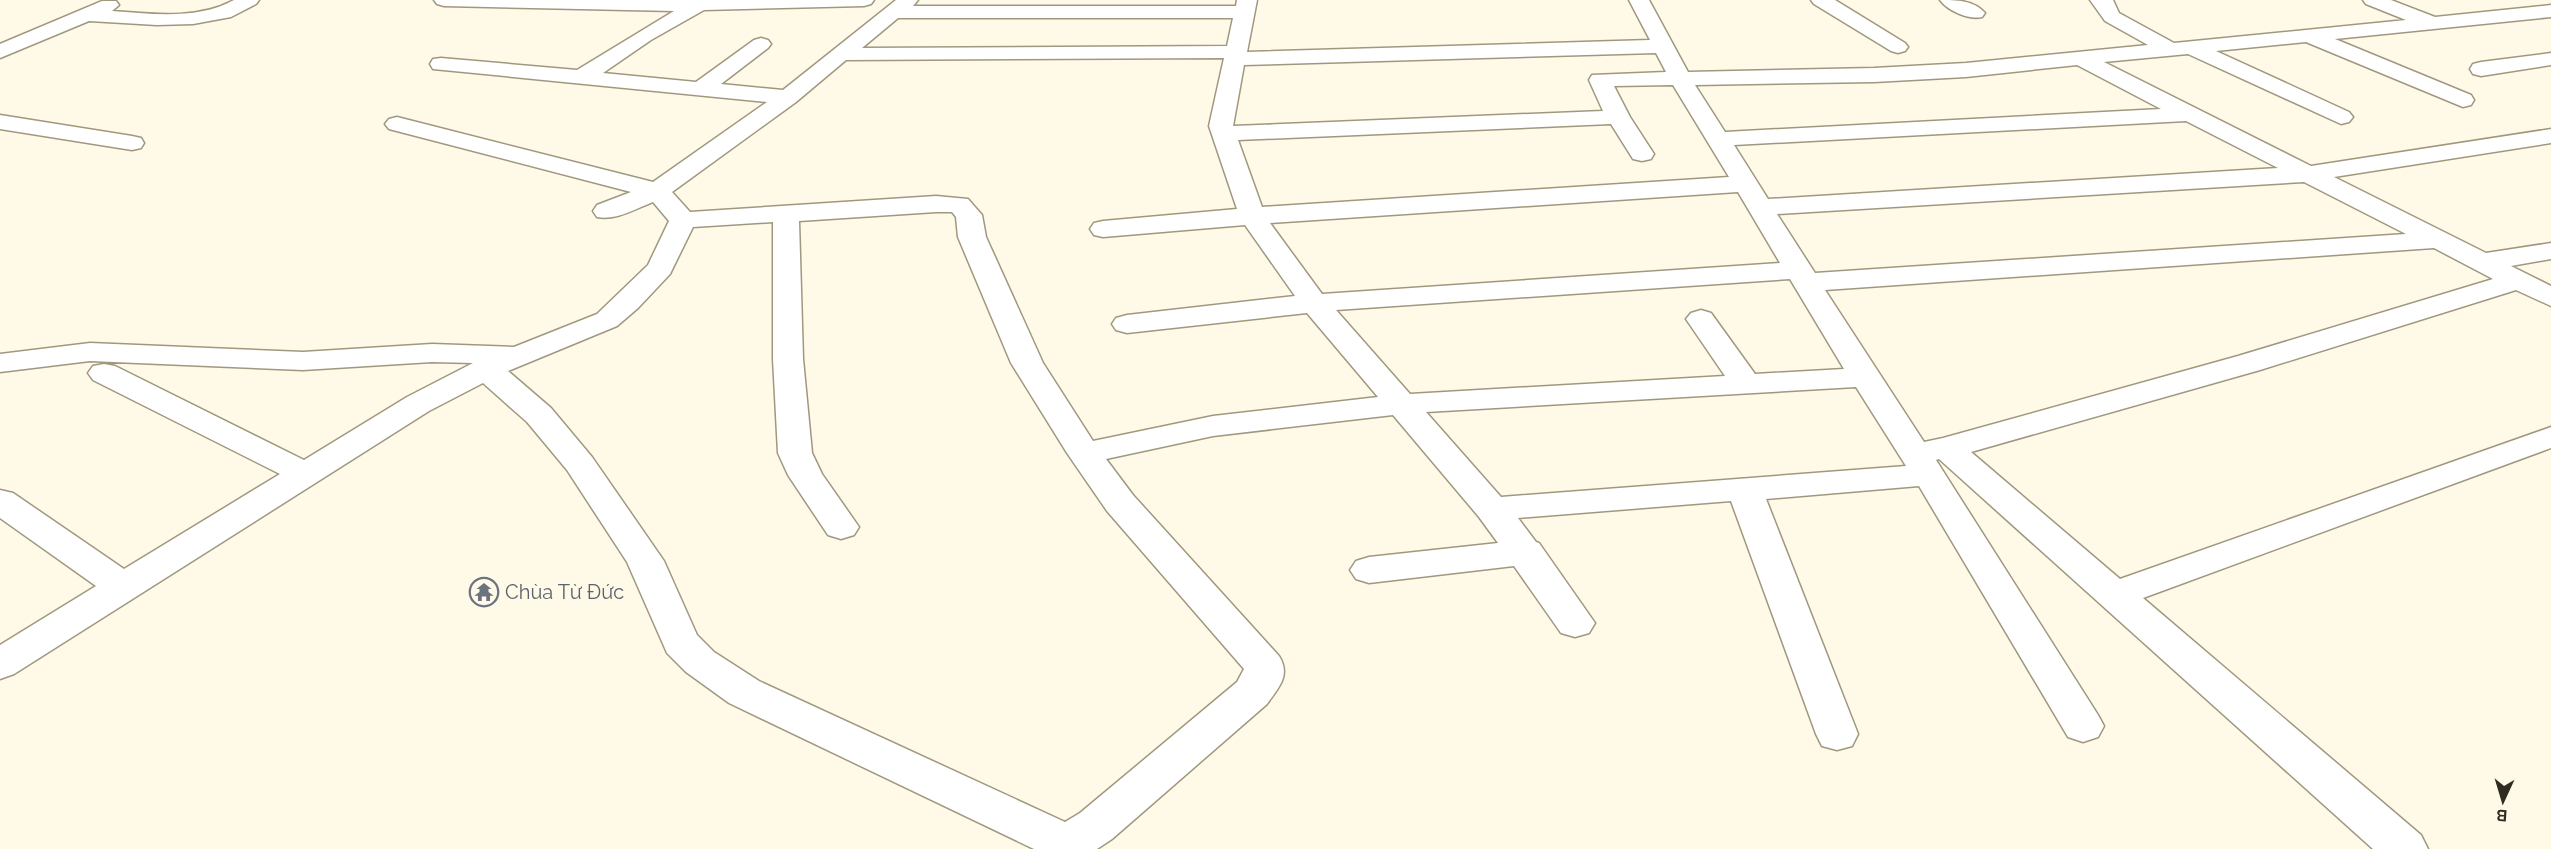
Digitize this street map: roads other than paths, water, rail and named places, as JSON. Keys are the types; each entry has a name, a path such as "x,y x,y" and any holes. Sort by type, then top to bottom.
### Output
{"street":[{"path":"0,52 89,15 118,0"},
{"path":"89,15 128,18 208,16 229,11 249,0"},
{"path":"444,0 661,1 671,5 864,0"},
{"path":"1639,0 1680,78 1720,139 1865,377 1930,459 2083,726"},
{"path":"1821,0 1898,46"},
{"path":"1950,0 1974,13"},
{"path":"2100,0 2106,4 2106,10 2112,17 2342,117"},
{"path":"2373,0 2436,24"},
{"path":"580,78 644,36 701,4"},
{"path":"606,211 657,191 788,97 900,6 1246,6 1221,126 1252,216 1314,303 1492,508 1526,552 1575,623"},
{"path":"1642,154 1618,117 1600,80 1874,75 2083,60 2551,11"},
{"path":"2308,35 2463,100"},
{"path":"700,90 761,44"},
{"path":"840,54 1237,56 1664,46"},
{"path":"2481,69 2551,59"},
{"path":"2083,60 2551,297"},
{"path":"441,64 788,97"},
{"path":"1720,139 2192,114"},
{"path":"1224,133 1618,117"},
{"path":"0,122 132,143"},
{"path":"397,124 657,191 683,220"},
{"path":"1103,229 1252,216 2306,174 2551,135"},
{"path":"0,363 90,352 303,361 432,353 502,362 539,415 580,464 645,561 681,643 700,662 744,692 1065,846 1096,826 1252,693 1264,677 1266,666 1120,503 1084,453 1027,363 972,237 969,215 959,205 936,204 786,212 683,220"},
{"path":"786,212 788,359 795,453 805,475 842,527"},
{"path":"0,663 125,588 418,404 502,362 607,320 628,302 660,268 683,220"},
{"path":"1127,324 1314,303 1802,276 1905,278 2437,240"},
{"path":"2483,262 2551,251"},
{"path":"1492,508 1744,488 1930,459 2519,280"},
{"path":"1701,319 1746,384"},
{"path":"104,373 306,474"},
{"path":"1084,453 1213,426 1402,404 1865,377"},
{"path":"2113,595 2551,437"},
{"path":"1930,459 2113,595 2405,849"},
{"path":"1744,488 1838,734"},
{"path":"0,501 125,588"},
{"path":"1369,570 1526,552"}],"place":[{"name":"Chùa Từ Đức","path":"484,592"}]}
